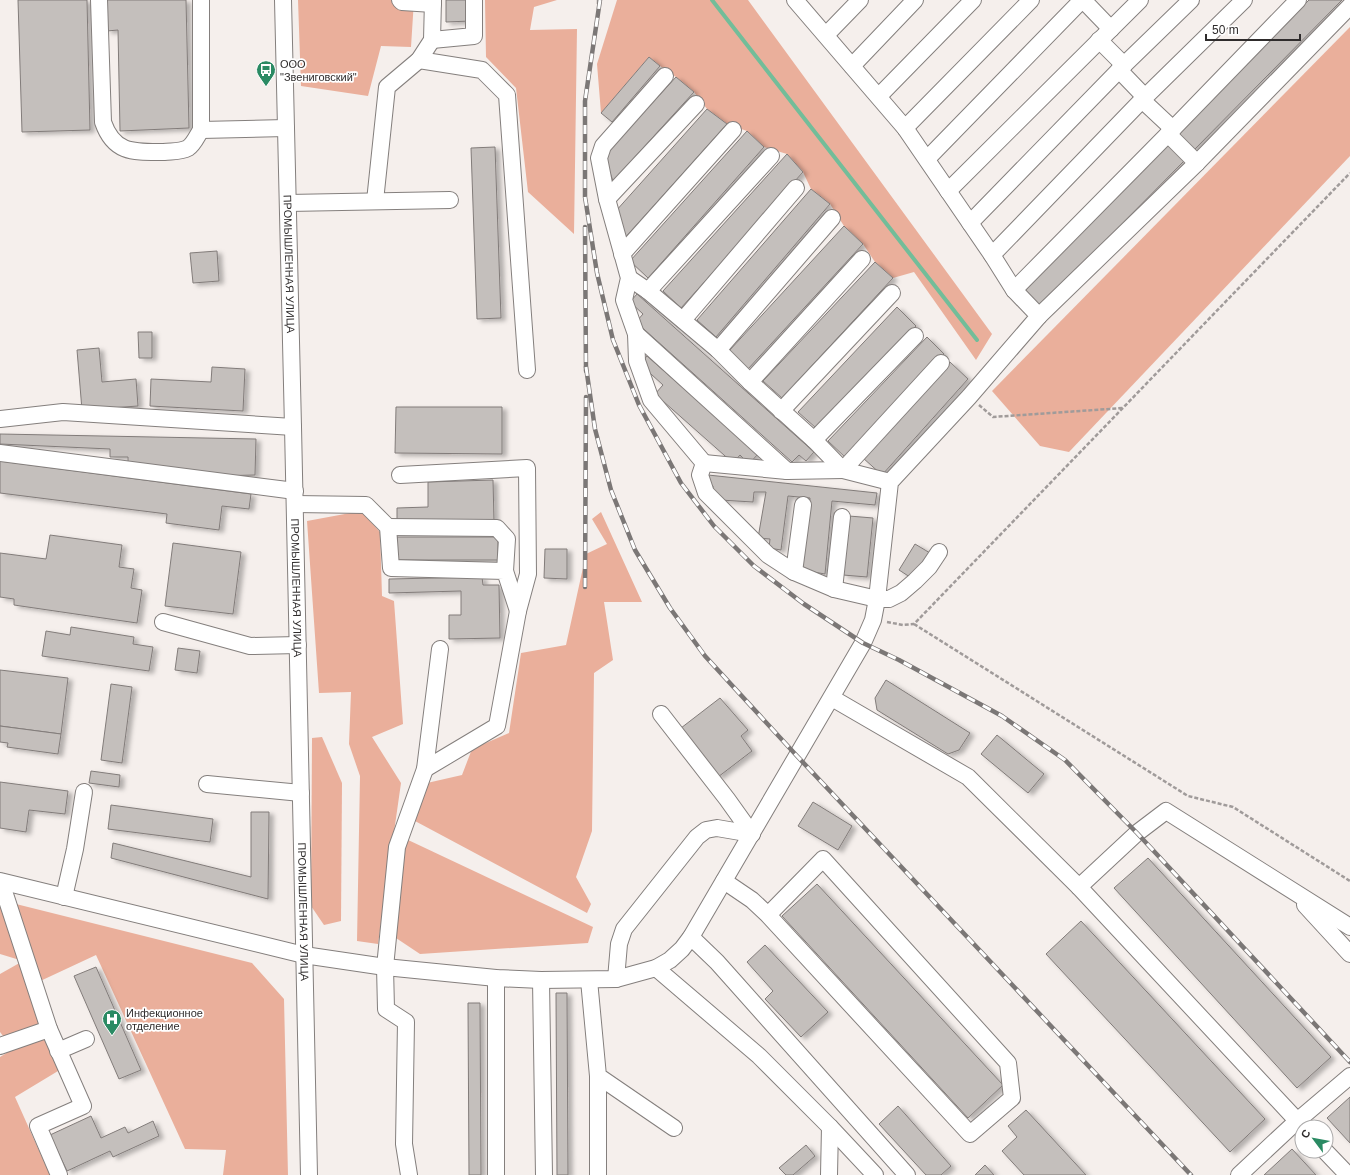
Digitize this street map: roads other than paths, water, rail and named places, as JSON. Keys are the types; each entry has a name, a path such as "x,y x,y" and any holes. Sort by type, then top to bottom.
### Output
{"street":[{"path":"99,0 103,122 107,133 115,143 126,150 140,152 180,151 189,148 201,130 200,0"},
{"name":"ПРОМЫШЛЕННАЯ УЛИЦА","path":"283,0 309,1175"},
{"path":"375,201 387,87 419,60 432,40 433,2 402,2 400,0"},
{"path":"432,40 474,36 474,0"},
{"path":"826,35 860,0"},
{"path":"852,66 915,0"},
{"path":"879,96 973,0"},
{"path":"906,128 1031,0"},
{"path":"927,159 1082,0 1111,29"},
{"path":"948,191 1140,0"},
{"path":"970,223 1191,0"},
{"path":"992,255 1144,99 1244,0"},
{"path":"1014,290 1298,0"},
{"path":"801,2 826,35 906,128 1014,290 1039,316"},
{"path":"0,881 304,956 385,967 496,978 589,980 616,979 656,968 670,960 682,949 691,937 864,642 873,620 877,599 890,482 969,397 1039,316 1197,163 1350,6"},
{"path":"1099,40 1170,132 1197,163"},
{"path":"419,60 482,70 507,94 527,370"},
{"path":"664,76 603,146 599,158 607,199 629,278 624,300 636,334 637,361 651,400 704,463 787,471 844,470 890,482"},
{"path":"607,199 696,104"},
{"path":"201,130 286,128"},
{"path":"622,254 733,130"},
{"path":"648,291 771,156"},
{"path":"683,320 796,188"},
{"path":"288,203 450,200"},
{"path":"718,350 832,218"},
{"path":"750,382 862,259"},
{"path":"629,278 648,291 718,350 844,470"},
{"path":"781,411 892,293"},
{"path":"636,334 787,471"},
{"path":"814,440 915,336"},
{"path":"844,470 941,363"},
{"path":"0,419 63,412 293,427"},
{"path":"0,453 295,498 366,505 388,527 391,568 505,571"},
{"path":"704,463 700,474 706,493 768,555 794,572 834,589 877,599 889,599 901,593 915,581 929,567 939,552"},
{"path":"400,475 527,468 528,574 518,611 498,726 425,769"},
{"path":"794,572 803,505"},
{"path":"834,589 842,517"},
{"path":"388,527 497,528 507,539 505,571 518,611"},
{"path":"163,622 250,646 298,645"},
{"path":"409,1175 404,1144 406,1022 386,1009 385,967 397,847 425,769 440,648"},
{"path":"832,698 968,777 1079,887 1295,1119"},
{"path":"661,714 727,799 752,834"},
{"path":"207,784 301,793"},
{"path":"64,897 75,849 84,792"},
{"path":"1079,887 1137,833 1166,811 1350,926"},
{"path":"616,979 619,944 624,930 697,837 706,830 717,828 752,834"},
{"path":"724,881 752,900 768,915 970,1134 1012,1098 1008,1063 823,859 768,915"},
{"path":"0,881 49,1029 83,1106 38,1126 59,1175"},
{"path":"1292,890 1350,954"},
{"path":"691,937 717,962 907,1175"},
{"path":"656,968 759,1056 830,1127 874,1175"},
{"path":"496,978 496,1175"},
{"path":"541,980 544,1175"},
{"path":"589,980 598,1076 598,1175"},
{"path":"0,1046 49,1029"},
{"path":"58,1051 86,1039"},
{"path":"598,1076 674,1128"},
{"path":"1305,1119 1350,1076"},
{"path":"829,1175 830,1127"},
{"path":"1238,1175 1294,1129"},
{"path":"1333,1159 1348,1175"}],"waterway":[{"path":"712,0 977,340"}],"railway":[{"path":"600,0 585,101 585,197 597,273 613,340 639,405 681,483 714,526 754,566 804,604 863,643 899,660 1002,716 1065,760 1137,833 1350,1062"},
{"path":"585,227 586,371"},
{"path":"586,367 595,429 611,490 635,550 670,608 705,656 1191,1175"},
{"path":"585,587 586,397"}],"place":[{"name":"ООО \"Звениговский\"","path":"266,87"},
{"name":"Инфекционное отделение","path":"112,1036"}]}
